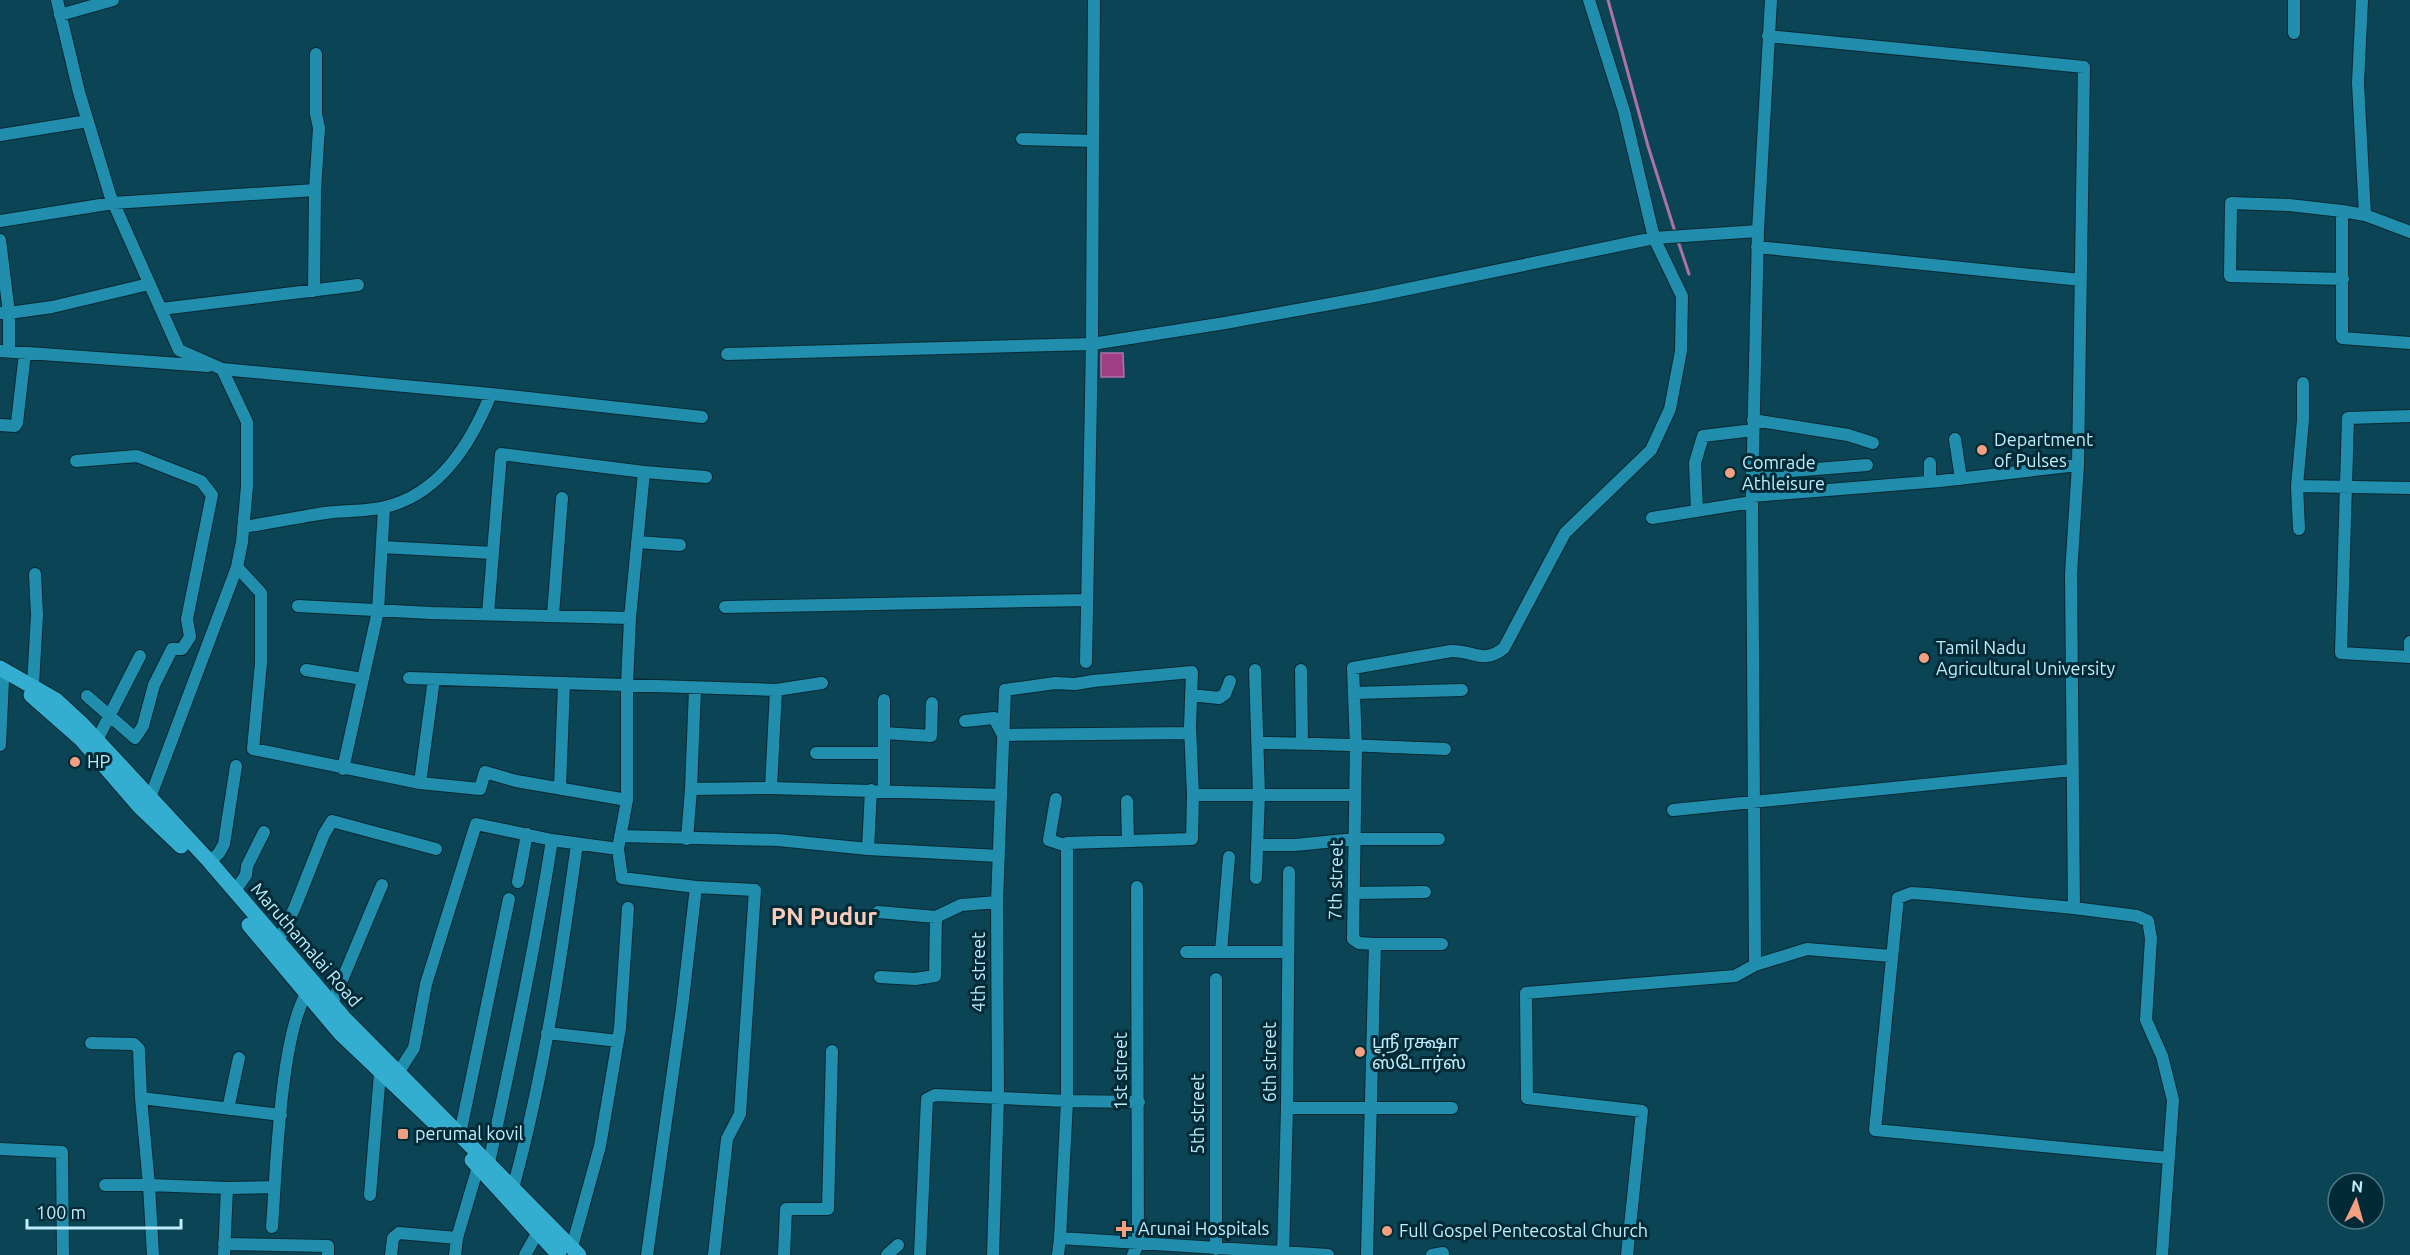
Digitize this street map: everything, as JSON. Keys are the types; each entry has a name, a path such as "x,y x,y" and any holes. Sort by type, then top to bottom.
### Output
{"main road":[{"name":"Maruthamalai Road","path":"1,676 34,696 56,714 210,862 278,942 340,1033 458,1145 513,1188 570,1252"},
{"name":"Maruthamalai Road","path":"1,676 33,685 56,700 97,740 145,802 310,988 332,1004 460,1134 538,1232 570,1252"}],"street":[{"path":"57,0 88,122 113,203 149,284 179,350 221,368 247,422 247,486 237,567 145,802"},
{"path":"60,15 113,0"},
{"path":"1086,662 1092,344 1094,0"},
{"path":"1589,0 1624,111 1654,238"},
{"path":"1755,965 1752,474 1757,247 1771,0"},
{"path":"2294,0 2294,33"},
{"path":"2362,0 2358,83 2365,215"},
{"path":"1768,36 2084,67 2078,465 2071,574 2074,908"},
{"path":"314,291 315,190 319,128 316,114 316,54"},
{"path":"0,135 88,122"},
{"path":"1022,139 1093,141"},
{"path":"0,221 113,203 315,190"},
{"path":"2343,279 2230,276 2231,203 2289,205 2342,211 2365,215 2410,232"},
{"path":"2342,211 2342,338 2410,343"},
{"path":"727,354 1092,344 1226,323 1362,298 1654,238 1758,231"},
{"name":"7th street","path":"1375,944 1355,942 1353,939 1356,747 1353,668 1451,651 1464,650 1485,657 1496,654 1504,648 1565,533 1651,450 1670,409 1681,351 1682,296 1654,238"},
{"path":"0,240 4,351 221,368 702,417"},
{"path":"1757,247 2081,280"},
{"path":"4,313 52,307 149,284"},
{"path":"161,309 358,285"},
{"path":"0,425 15,426 17,423 25,353"},
{"path":"2299,529 2297,486 2303,420 2303,383"},
{"path":"243,527 326,513 384,508 410,500 441,477 461,452 490,394"},
{"path":"2410,417 2348,418 2341,653 2410,657 2410,642"},
{"path":"1697,511 1695,463 1703,436 1753,425 1848,435 1873,442"},
{"path":"1955,439 1961,479"},
{"path":"489,614 501,453 644,472 706,477"},
{"path":"76,461 137,456 201,481 213,495 187,619 190,637 182,649 172,649 154,685 143,726 135,738 87,696"},
{"path":"1930,463 1930,482"},
{"path":"1752,474 1867,465"},
{"path":"1652,518 1752,499 2078,465"},
{"path":"644,472 630,618 627,685 627,800 619,843 621,884 755,890 740,1114 727,1139 714,1255"},
{"path":"2297,486 2410,488"},
{"path":"553,615 562,498"},
{"path":"343,769 378,611 384,508"},
{"path":"637,542 680,545"},
{"path":"382,547 494,553"},
{"path":"237,567 261,593 261,663 253,749 420,783 480,789 485,772 516,781 627,800"},
{"path":"33,685 37,615 35,574"},
{"path":"724,607 1087,600"},
{"path":"298,606 378,611 630,618"},
{"path":"97,740 140,656"},
{"path":"306,670 363,679"},
{"path":"1255,670 1259,743 1256,878"},
{"path":"1301,670 1302,742"},
{"name":"4th street","path":"993,1255 998,1098 997,902 1005,690 1192,672 1191,695"},
{"path":"0,745 1,676"},
{"path":"409,678 776,690 822,683"},
{"path":"420,783 434,679"},
{"path":"1058,1255 1067,1101 1067,843 1192,839 1191,695 1219,698 1226,694 1230,681"},
{"path":"560,788 564,683"},
{"path":"687,839 695,689"},
{"path":"771,788 776,690"},
{"path":"1354,693 1462,690"},
{"path":"884,700 884,790"},
{"path":"884,733 931,736 932,703"},
{"path":"965,721 994,718 1003,735 1190,733"},
{"path":"1259,743 1302,742 1356,747 1445,749"},
{"path":"816,753 884,753"},
{"path":"210,862 224,844 236,766"},
{"path":"1673,810 2072,770"},
{"path":"691,789 884,790 1001,795"},
{"path":"868,849 871,790"},
{"path":"1192,795 1355,795"},
{"path":"1056,799 1049,840 1067,846"},
{"path":"1127,801 1128,841"},
{"path":"278,942 295,907 324,834 332,821 436,849"},
{"path":"398,1073 414,1048 426,984 476,824 577,844 687,839 778,840 868,849 999,856"},
{"path":"234,892 246,875 247,866 264,832"},
{"path":"518,882 527,834"},
{"path":"1257,845 1295,845 1355,839 1438,839"},
{"path":"456,1255 458,1238 483,1165 522,1004 532,945 541,914 552,840"},
{"path":"513,1188 530,1128 560,964 577,844"},
{"path":"1221,952 1229,857"},
{"name":"6th street","path":"1283,1253 1289,872"},
{"path":"332,1004 382,885"},
{"name":"1st street","path":"1136,1250 1139,1102 1137,887"},
{"path":"647,1255 682,1008 696,888"},
{"path":"1354,893 1425,892"},
{"path":"2162,1255 2169,1158 2171,1090 2162,1056 2146,1020 2151,938 2148,921 2137,916 2074,908 1927,894 1911,893 1896,900 1875,1130 2169,1158"},
{"path":"460,1134 509,899"},
{"path":"878,912 936,917 961,904 997,902"},
{"path":"570,1252 600,1146 618,1041 628,908"},
{"path":"880,977 915,979 935,976 936,917"},
{"path":"1367,1255 1375,944 1442,944"},
{"path":"1627,1255 1642,1111 1527,1098 1526,993 1735,976 1755,965 1807,949 1891,956"},
{"path":"1186,952 1288,952"},
{"name":"5th street","path":"1216,979 1216,1249"},
{"path":"272,1227 281,1116 292,1035 310,988"},
{"path":"547,1033 618,1041"},
{"path":"92,1044 134,1044 140,1049 141,1098 153,1255"},
{"path":"784,1255 786,1209 828,1209 832,1050"},
{"path":"228,1109 239,1058"},
{"path":"370,1195 380,1073"},
{"path":"920,1255 927,1099 935,1095 1139,1102"},
{"path":"141,1098 281,1116"},
{"path":"1287,1108 1452,1108"},
{"path":"0,1162 0,1149 62,1152 63,1255"},
{"path":"105,1185 274,1187"},
{"path":"226,1188 224,1249 328,1246 328,1255"},
{"path":"525,1255 538,1232"},
{"path":"391,1255 393,1238 399,1233 458,1238"},
{"path":"1060,1238 1136,1250 1216,1249 1328,1255"},
{"path":"887,1255 898,1245"}],"shaded area":[{"path":"1101,353 1123,353 1124,377 1101,377"}],"waterway":[{"path":"1608,0 1648,146 1676,235"},
{"path":"1678,241 1689,274"}],"place":[{"name":"Department of Pulses","path":"1982,450"},
{"name":"Comrade Athleisure","path":"1730,473"},
{"name":"Tamil Nadu Agricultural University","path":"1924,658"},
{"name":"HP","path":"75,762"},
{"name":"ஶ்ரீ ரக்ஷா ஸ்டோர்ஸ்","path":"1360,1052"},
{"name":"perumal kovil","path":"403,1134"},
{"name":"Arunai Hospitals","path":"1124,1229"},
{"name":"Full Gospel Pentecostal Church","path":"1387,1231"}],"district":[{"name":"PN Pudur","path":"824,917"}]}
